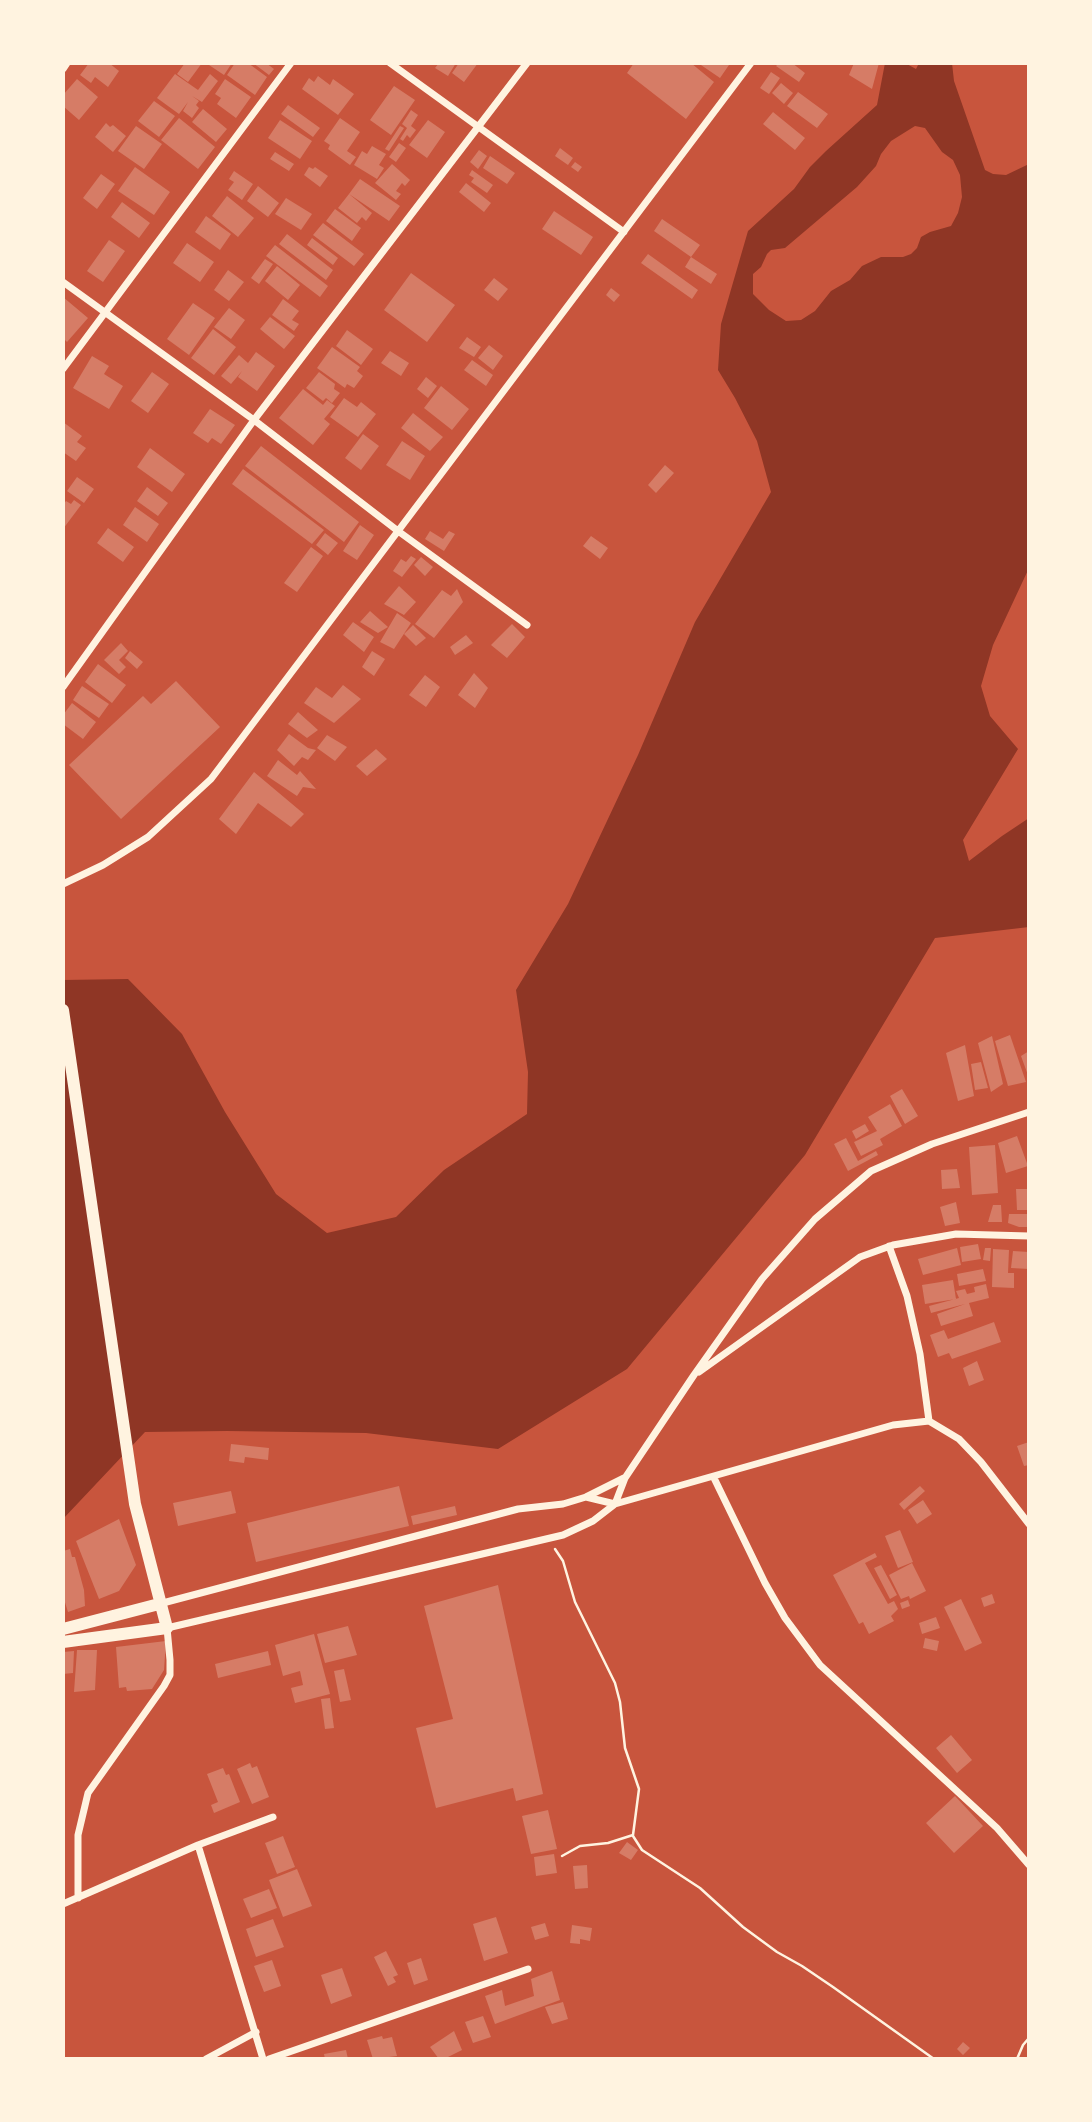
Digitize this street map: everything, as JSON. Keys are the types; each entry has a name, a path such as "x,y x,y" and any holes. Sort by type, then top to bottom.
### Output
{"street":[{"path":"63,69 67,63"},
{"path":"63,369 291,63"},
{"path":"390,63 624,232"},
{"path":"63,687 254,420 527,63"},
{"path":"63,884 103,865 148,837 211,779 751,63"},
{"path":"63,282 254,420 398,531 527,625"},
{"path":"63,1010 135,1504 167,1628 170,1660 170,1675 164,1686 88,1793 78,1835 78,1898"},
{"path":"615,1504 625,1478 694,1375 762,1279 816,1219 871,1171 932,1144 1029,1112"},
{"path":"694,1375 860,1256 889,1246 956,1234 1029,1236"},
{"path":"889,1246 906,1296 920,1354 929,1421"},
{"path":"63,1642 167,1628 563,1535 593,1521 615,1504 893,1425 929,1421 959,1439 981,1462 1029,1524"},
{"path":"63,1629 518,1509 563,1504 586,1497 625,1478"},
{"path":"714,1478 765,1583 785,1618 820,1665 997,1828 1029,1865"},
{"path":"586,1497 615,1504"},
{"path":"63,1904 198,1844 273,1817"},
{"path":"198,1844 263,2059"},
{"path":"270,2059 528,1969"},
{"path":"206,2059 256,2032"}],"path":[{"path":"543,1540 558,1551 575,1602 615,1683 625,1748 639,1789 633,1835 642,1850 700,1888 743,1927 777,1952 842,1993 934,2059"},
{"path":"562,1856 580,1846 608,1843 633,1835"},
{"path":"1017,2059 1029,2039"}],"shaded area":[{"path":"885,63 905,63 916,69 919,63 952,63 954,81 985,170 1006,175 1029,164 1029,568 993,645 981,686 990,716 1018,749 963,840 969,861 1029,818 1029,927 935,938 805,1155 627,1369 498,1449 366,1433 145,1432 63,1519 63,980 128,979 182,1034 225,1112 276,1194 327,1233 396,1217 444,1170 527,1114 528,1072 516,990 568,904 638,755 695,622 771,492 757,441 718,370 721,324 748,231 794,189 826,151 877,105","holes":["915,126 925,128 942,152 953,160 960,175 962,197 951,226 921,237 917,248 911,254 903,257 881,257 862,266 850,280 831,291 815,311 801,320 786,321 769,310 753,294 753,274 761,267 767,254 771,250 785,248 857,187 876,166 891,141"]}],"building":[{"path":"89,63 109,63 119,71 108,87 95,77 91,83 80,75"},
{"path":"185,63 202,63 188,82 177,74"},
{"path":"206,63 232,63 224,75"},
{"path":"235,63 248,63 267,77 255,95 227,75"},
{"path":"253,63 266,63 274,69 269,75"},
{"path":"439,63 456,63 448,76 435,68"},
{"path":"459,63 478,63 464,82 452,73"},
{"path":"634,63 691,63 714,82 686,119 627,73"},
{"path":"698,63 727,63 729,65 720,78"},
{"path":"779,63 792,63 805,73 799,82 776,66"},
{"path":"854,63 879,63 872,89 849,75"},
{"path":"771,72 780,78 769,94 760,88"},
{"path":"175,74 198,90 210,74 218,81 202,102 192,96 199,101 196,105 199,108 192,118 183,111 188,102 179,114 157,98"},
{"path":"318,76 330,85 333,79 354,94 338,115 302,89 309,78 314,82"},
{"path":"77,79 98,97 79,120 63,106 63,95"},
{"path":"225,79 251,97 236,118 217,104 221,98 215,94"},
{"path":"781,83 793,93 784,104 772,93"},
{"path":"394,86 415,100 391,135 370,120"},
{"path":"798,92 828,114 817,128 787,106"},
{"path":"154,101 175,116 159,137 138,121"},
{"path":"288,105 320,128 313,137 281,114"},
{"path":"203,109 227,129 216,142 192,122"},
{"path":"411,110 418,115 411,126 416,130 410,138 407,135 403,141 400,139 407,128 402,124"},
{"path":"773,112 805,138 795,150 763,124"},
{"path":"179,118 215,147 198,169 161,140"},
{"path":"340,118 360,132 347,151 356,157 350,165 328,149 330,145 324,141"},
{"path":"280,120 312,141 300,159 268,138"},
{"path":"428,120 445,132 427,158 409,145"},
{"path":"106,123 110,127 113,125 126,136 113,152 95,137"},
{"path":"136,126 162,144 144,169 118,151"},
{"path":"400,126 404,128 389,151 385,149"},
{"path":"399,143 406,148 396,162 389,157"},
{"path":"372,146 386,154 379,165 384,168 377,179 354,165 362,151 367,154"},
{"path":"560,148 573,158 568,165 555,156"},
{"path":"479,150 487,156 478,169 470,162"},
{"path":"275,152 294,164 289,171 270,159"},
{"path":"490,156 515,173 507,184 483,168"},
{"path":"575,162 582,167 578,172 571,167"},
{"path":"392,164 410,180 405,186 402,183 396,191 401,194 396,200 375,183"},
{"path":"135,167 170,192 154,215 118,191"},
{"path":"309,167 315,167 328,176 320,187 304,175"},
{"path":"472,170 493,185 487,193 471,182 474,178 469,175"},
{"path":"234,171 253,184 242,200 228,190 234,182 229,179"},
{"path":"101,174 115,184 97,209 83,198"},
{"path":"360,179 400,206 389,221 349,194"},
{"path":"466,183 491,203 484,212 459,192"},
{"path":"258,186 279,203 268,217 247,201"},
{"path":"349,194 372,213 366,221 362,217 357,223 338,208"},
{"path":"227,196 254,218 238,237 212,216"},
{"path":"286,198 312,214 301,230 275,214"},
{"path":"122,202 150,223 139,238 111,217"},
{"path":"335,209 361,228 352,241 326,221"},
{"path":"554,211 593,237 581,255 542,229"},
{"path":"206,216 231,234 220,250 195,232"},
{"path":"662,219 700,245 691,257 654,231"},
{"path":"323,223 364,254 354,266 313,235"},
{"path":"287,234 333,270 326,280 279,244"},
{"path":"312,238 338,258 333,265 307,245"},
{"path":"109,240 125,251 103,282 87,271"},
{"path":"187,243 214,262 200,282 173,263"},
{"path":"275,245 328,286 320,297 266,256"},
{"path":"648,254 698,290 692,299 641,263"},
{"path":"691,257 717,274 711,284 685,267"},
{"path":"265,259 273,264 259,284 251,278"},
{"path":"277,266 300,285 288,300 265,281"},
{"path":"228,270 244,282 229,301 214,290"},
{"path":"411,273 455,305 427,342 384,310"},
{"path":"494,278 508,289 498,301 484,290"},
{"path":"611,288 620,295 614,302 606,295"},
{"path":"63,297 88,318 67,342 63,338"},
{"path":"283,299 299,311 292,320 299,324 294,331 272,315"},
{"path":"193,303 215,318 189,355 167,339"},
{"path":"229,308 245,320 231,339 214,327"},
{"path":"270,317 295,336 284,349 260,329"},
{"path":"213,329 236,347 214,375 191,358"},
{"path":"347,330 373,349 361,365 336,346"},
{"path":"467,337 481,347 474,357 459,348"},
{"path":"489,345 503,356 493,370 478,358"},
{"path":"332,347 360,367 357,371 363,376 354,388 347,384 345,388 317,368"},
{"path":"390,351 409,363 401,376 381,363"},
{"path":"256,352 275,366 257,391 238,377 242,371 231,384 221,376 239,355 248,363"},
{"path":"92,356 109,366 104,374 123,386 109,409 73,388"},
{"path":"472,360 493,375 486,386 464,370"},
{"path":"152,372 169,384 148,413 131,401"},
{"path":"319,372 335,384 334,389 340,393 332,403 326,398 323,401 306,388"},
{"path":"426,377 437,386 428,398 417,389"},
{"path":"441,386 469,409 452,430 424,408"},
{"path":"303,389 323,405 327,400 335,406 324,419 330,424 313,445 279,418"},
{"path":"344,398 357,407 361,402 376,414 358,437 330,417"},
{"path":"210,409 235,425 221,444 212,438 208,443 193,433"},
{"path":"413,413 443,437 430,451 401,428"},
{"path":"63,422 82,436 77,442 86,448 76,461 63,452"},
{"path":"363,434 379,446 361,470 345,458"},
{"path":"402,441 425,456 410,480 386,465"},
{"path":"261,446 359,522 344,542 245,466"},
{"path":"150,448 185,474 172,492 137,467"},
{"path":"665,465 674,473 656,493 648,485"},
{"path":"243,469 324,530 312,544 232,484"},
{"path":"77,477 94,489 84,503 67,491"},
{"path":"147,487 168,503 158,516 137,501"},
{"path":"74,500 81,505 63,529 63,505 66,501 71,504"},
{"path":"135,507 159,524 147,542 123,525"},
{"path":"360,525 374,535 357,560 343,551"},
{"path":"108,528 134,547 123,562 97,543"},
{"path":"430,531 443,539 449,531 455,534 444,551 425,539"},
{"path":"325,533 338,543 328,555 316,545"},
{"path":"591,536 608,548 600,559 583,546"},
{"path":"311,547 323,556 297,592 284,583"},
{"path":"411,556 416,559 402,577 393,571 401,559 406,562"},
{"path":"421,557 433,567 425,576 414,565"},
{"path":"399,586 416,602 404,615 384,604"},
{"path":"457,589 463,602 434,638 415,624 442,590 451,596"},
{"path":"370,611 388,627 378,633 360,622"},
{"path":"397,613 411,623 394,649 380,642"},
{"path":"353,622 374,637 364,652 343,635"},
{"path":"512,624 525,637 507,658 491,645"},
{"path":"413,625 426,638 416,646 404,634"},
{"path":"466,635 473,643 455,655 450,647"},
{"path":"121,643 128,651 119,660 126,667 119,674 104,660"},
{"path":"130,651 143,662 137,669 125,658"},
{"path":"372,651 385,659 374,676 362,667"},
{"path":"98,664 126,685 112,703 85,682"},
{"path":"474,673 488,688 475,708 458,695"},
{"path":"425,675 440,687 426,707 409,695"},
{"path":"176,681 220,727 121,819 69,765 143,696 151,704"},
{"path":"343,685 361,699 334,723 304,703 316,687 332,698"},
{"path":"82,686 109,704 99,718 73,700"},
{"path":"72,703 96,722 83,739 63,724 63,715"},
{"path":"298,712 318,730 307,738 288,724"},
{"path":"289,734 308,748 316,750 308,760 302,757 294,766 277,750"},
{"path":"327,735 347,747 335,761 317,748"},
{"path":"376,749 387,759 367,776 356,766"},
{"path":"278,760 297,775 300,771 316,789 303,787 297,796 267,776"},
{"path":"254,772 304,814 291,827 258,803 236,834 219,819"},
{"path":"1010,1035 1026,1082 1008,1086 995,1041"},
{"path":"992,1036 1003,1084 991,1092 978,1043"},
{"path":"965,1045 974,1096 958,1101 946,1053"},
{"path":"1029,1051 1029,1078 1021,1056"},
{"path":"981,1062 988,1088 975,1090 971,1064"},
{"path":"902,1089 918,1116 905,1124 890,1096"},
{"path":"890,1104 902,1126 880,1139 883,1145 861,1156 854,1142 877,1131 868,1117"},
{"path":"865,1124 869,1131 856,1139 852,1131"},
{"path":"1017,1136 1028,1166 1006,1173 998,1143"},
{"path":"846,1138 858,1161 876,1151 878,1155 848,1171 834,1144"},
{"path":"995,1145 998,1193 972,1195 969,1147"},
{"path":"957,1169 960,1188 942,1189 941,1170"},
{"path":"1016,1189 1029,1189 1029,1210 1017,1210"},
{"path":"956,1202 960,1223 945,1226 940,1207"},
{"path":"993,1205 1001,1205 1002,1222 988,1222"},
{"path":"1009,1214 1029,1214 1029,1227 1008,1223"},
{"path":"978,1244 981,1259 962,1262 960,1247"},
{"path":"957,1248 961,1265 923,1275 918,1259"},
{"path":"985,1248 991,1248 990,1261 983,1260"},
{"path":"993,1249 1009,1250 1008,1273 1014,1273 1014,1288 992,1287"},
{"path":"1013,1251 1029,1252 1029,1269 1011,1268"},
{"path":"983,1269 986,1281 959,1286 957,1274"},
{"path":"953,1280 956,1299 925,1304 922,1285"},
{"path":"986,1284 989,1298 969,1303 973,1316 941,1326 937,1314 965,1304 931,1313 929,1306 959,1298 956,1291 965,1289 967,1294 975,1292 974,1287"},
{"path":"994,1322 1001,1342 952,1359 949,1353 938,1357 930,1335 944,1330 948,1339"},
{"path":"977,1361 984,1380 969,1386 963,1368"},
{"path":"1029,1442 1029,1465 1024,1466 1017,1446"},
{"path":"231,1444 269,1448 268,1460 245,1457 244,1463 229,1461"},
{"path":"399,1486 409,1526 256,1562 247,1523"},
{"path":"920,1486 925,1491 904,1510 899,1504"},
{"path":"231,1491 236,1513 178,1526 173,1503"},
{"path":"923,1500 932,1514 917,1524 908,1510"},
{"path":"455,1506 457,1515 413,1525 411,1516"},
{"path":"119,1519 136,1565 119,1591 99,1599 76,1541"},
{"path":"900,1530 913,1562 898,1568 885,1536"},
{"path":"70,1549 72,1557 75,1557 84,1590 85,1606 68,1612 63,1596 63,1551"},
{"path":"875,1553 877,1557 865,1563 888,1604 894,1601 898,1609 891,1616 894,1621 869,1634 863,1622 859,1624 833,1575"},
{"path":"912,1563 926,1591 910,1599 909,1596 901,1599 889,1575"},
{"path":"881,1565 897,1595 890,1599 874,1568"},
{"path":"498,1585 543,1794 516,1801 513,1788 436,1808 416,1728 453,1719 424,1606"},
{"path":"992,1594 995,1603 984,1607 981,1598"},
{"path":"961,1599 982,1643 965,1651 944,1607"},
{"path":"908,1600 910,1606 902,1609 900,1603"},
{"path":"936,1617 940,1628 922,1634 919,1623"},
{"path":"348,1626 357,1655 325,1663 317,1634"},
{"path":"314,1634 330,1694 295,1703 291,1688 303,1685 300,1671 283,1676 275,1645"},
{"path":"925,1638 939,1641 937,1651 923,1648"},
{"path":"166,1641 164,1670 152,1689 127,1691 126,1687 119,1688 116,1647"},
{"path":"77,1650 97,1650 95,1690 74,1692"},
{"path":"74,1651 73,1673 63,1674 63,1652"},
{"path":"268,1651 271,1665 218,1678 215,1664"},
{"path":"344,1669 351,1700 340,1702 334,1671"},
{"path":"330,1698 334,1728 325,1729 321,1699"},
{"path":"951,1735 972,1760 957,1773 936,1748"},
{"path":"250,1763 252,1768 257,1766 269,1797 252,1804 237,1769"},
{"path":"223,1768 226,1775 229,1774 240,1802 214,1813 211,1805 218,1802 207,1774"},
{"path":"955,1796 983,1826 954,1853 926,1823"},
{"path":"548,1810 557,1849 531,1854 522,1816"},
{"path":"283,1836 295,1867 277,1874 265,1843"},
{"path":"627,1842 638,1850 631,1860 619,1853"},
{"path":"554,1854 557,1873 536,1876 534,1857"},
{"path":"587,1865 588,1888 575,1889 573,1866"},
{"path":"297,1869 312,1906 283,1917 269,1880"},
{"path":"269,1889 277,1908 251,1918 243,1899"},
{"path":"496,1917 508,1953 484,1961 473,1924"},
{"path":"273,1919 284,1947 256,1957 246,1929"},
{"path":"545,1923 549,1936 535,1940 531,1927"},
{"path":"572,1925 592,1928 590,1941 580,1939 580,1944 570,1943"},
{"path":"386,1951 398,1975 393,1977 396,1982 388,1986 374,1957"},
{"path":"421,1958 428,1980 414,1985 407,1963"},
{"path":"272,1960 281,1986 264,1992 254,1966"},
{"path":"342,1968 352,1996 331,2004 321,1975"},
{"path":"552,1971 560,2000 495,2024 485,1996 502,1990 505,2006 534,1996 531,1979"},
{"path":"563,2002 568,2019 552,2024 545,2007"},
{"path":"483,2016 491,2037 473,2043 465,2022"},
{"path":"454,2031 462,2050 439,2059 430,2047"},
{"path":"382,2036 383,2039 392,2037 397,2056 373,2059 367,2040"},
{"path":"963,2042 970,2048 963,2055 957,2049"},
{"path":"346,2050 348,2059 325,2059 324,2054"}]}
